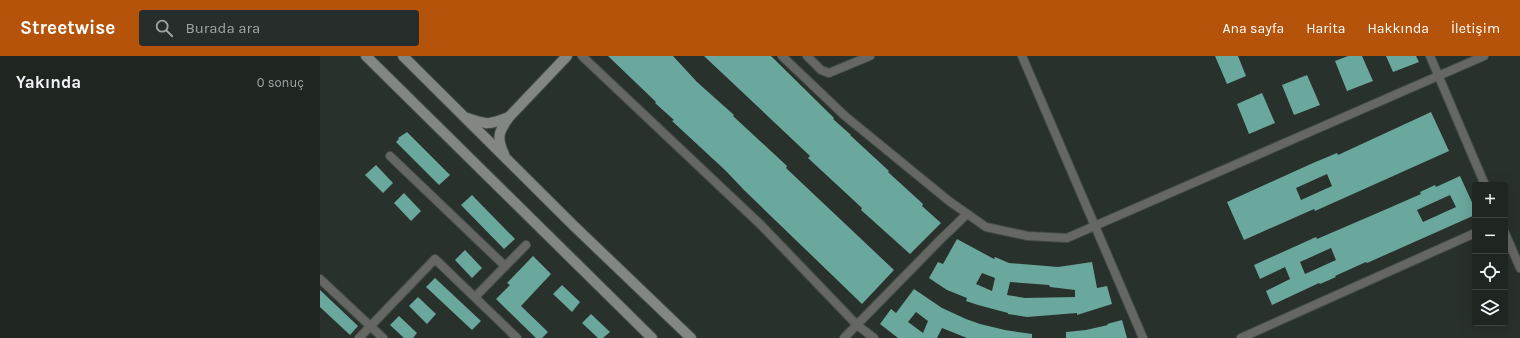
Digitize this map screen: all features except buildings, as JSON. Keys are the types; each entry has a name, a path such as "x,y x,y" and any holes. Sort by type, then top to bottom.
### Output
{"main road":[{"path":"366,56 652,338"},
{"path":"403,56 691,338"},
{"path":"507,159 499,144 500,130 509,116 567,56"},
{"path":"465,118 491,124 509,116"}],"street":[{"path":"582,56 761,225 857,325 874,338"},
{"path":"782,56 844,116 949,201 986,227 1028,236 1066,238 1484,56"},
{"path":"806,56 821,70 828,73 870,56"},
{"path":"1022,56 1143,338"},
{"path":"1430,56 1484,182"},
{"path":"390,156 505,266"},
{"path":"844,338 967,214"},
{"path":"1241,338 1472,234"},
{"path":"1508,240 1520,268"},
{"path":"475,298 526,245"},
{"path":"359,338 435,259 517,338"},
{"path":"320,279 383,338"}]}
